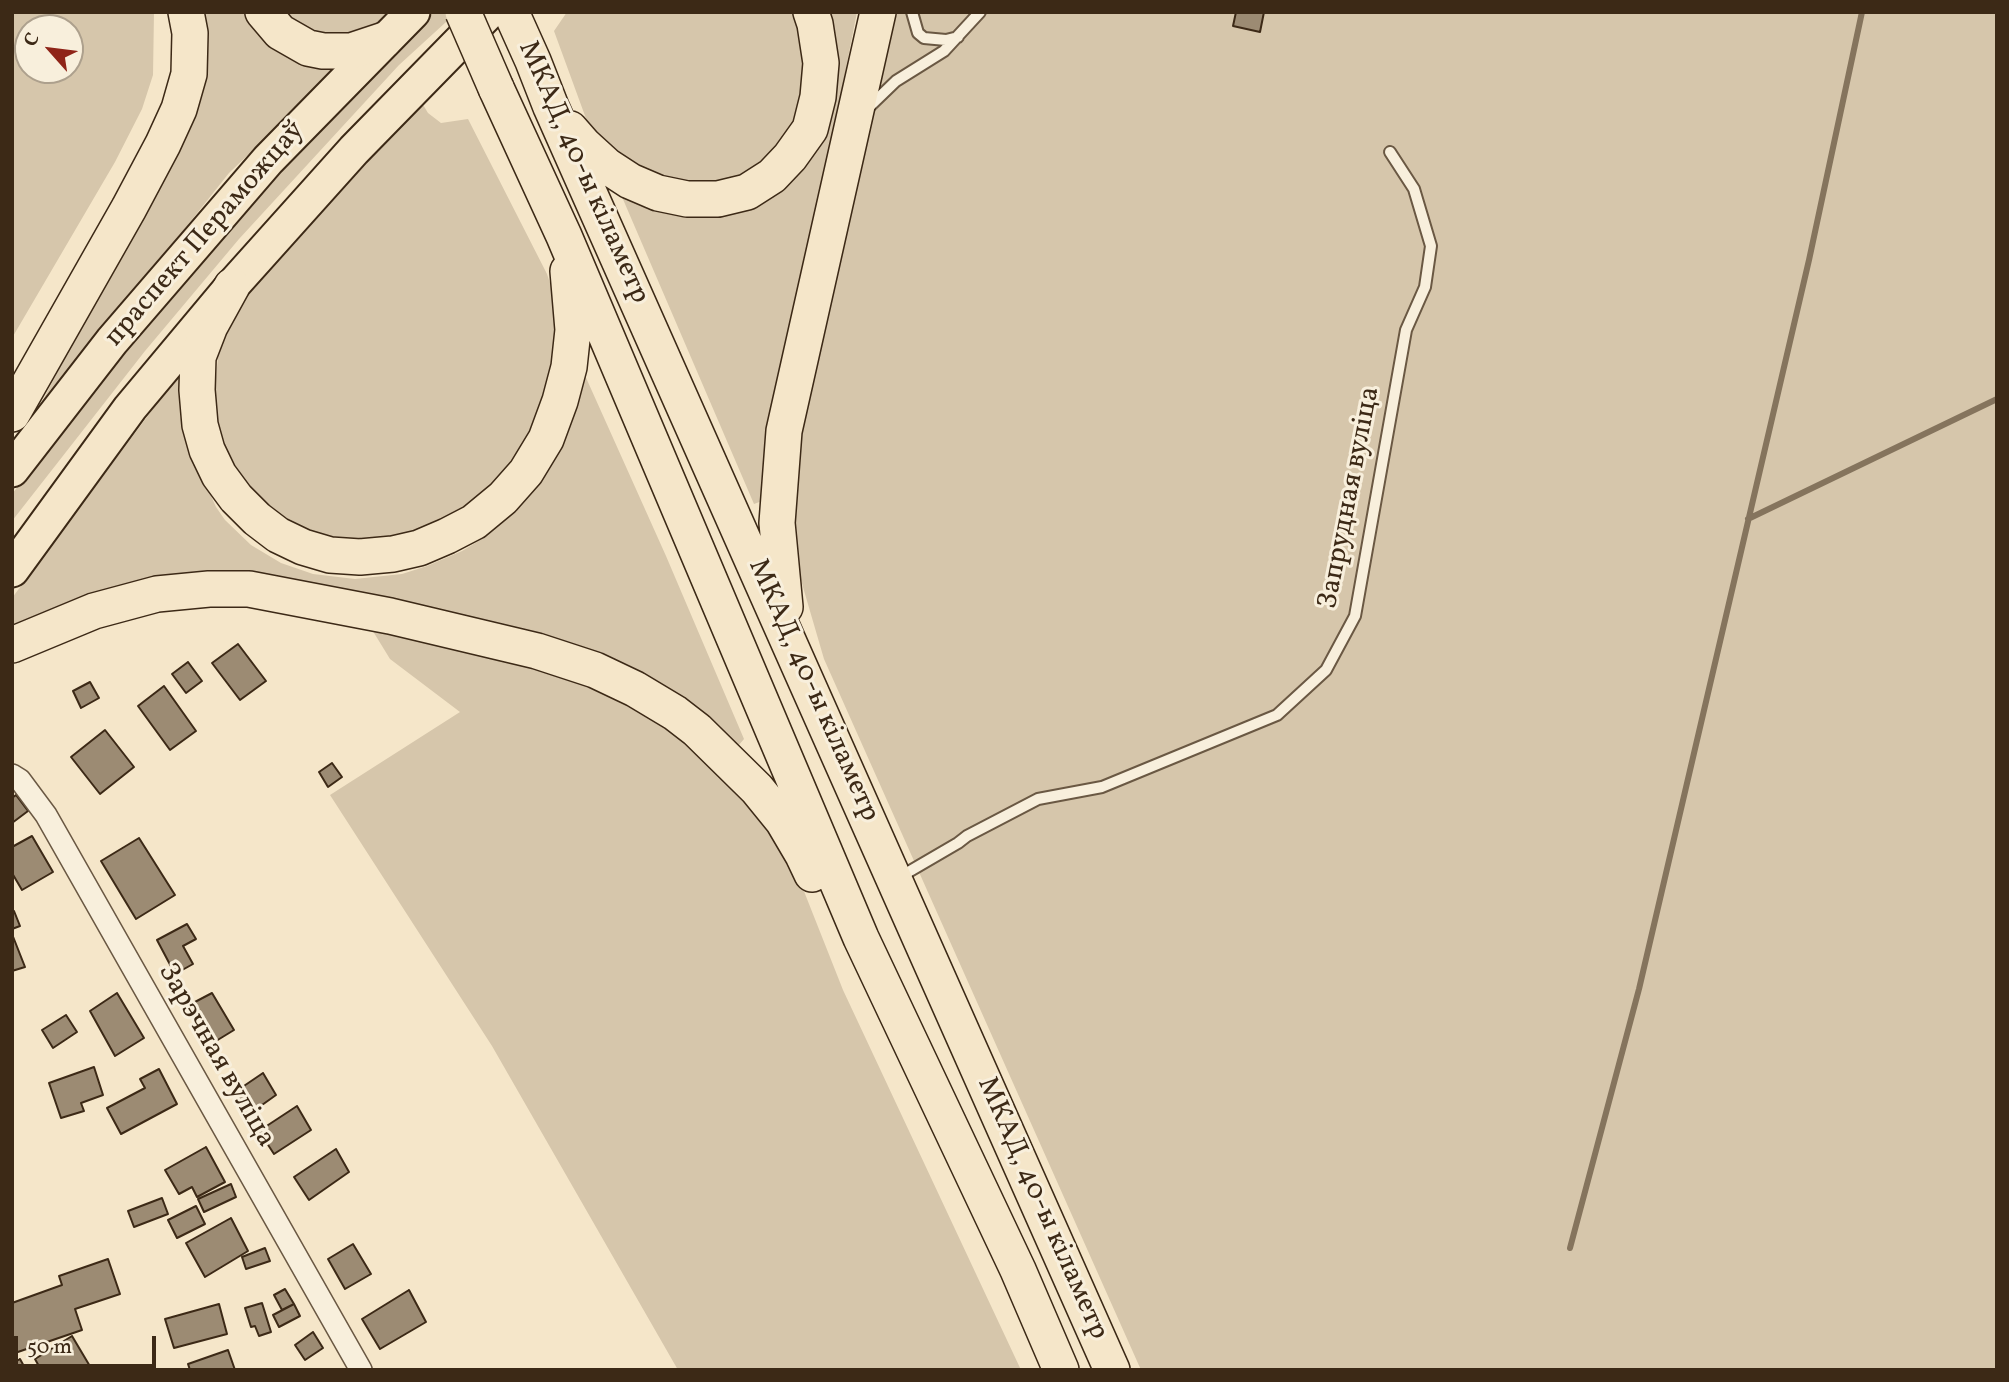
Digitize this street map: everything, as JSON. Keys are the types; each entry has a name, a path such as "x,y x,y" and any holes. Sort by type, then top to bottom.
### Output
{"highway":[{"path":"12,414 135,197 179,109 189,74 190,33 186,12"},
{"path":"263,12 281,32 308,48 351,51 384,40"},
{"name":"МКАД, 40-ы кіламетр","path":"463,12 564,236 861,938 1018,1270 1061,1370"},
{"name":"МКАД, 40-ы кіламетр","path":"511,12 1112,1370"},
{"path":"551,107 584,145 607,166 630,181 658,193 687,199 718,199 747,192 772,176 810,129 818,97 821,63 811,12"},
{"path":"788,639 776,523 784,431 878,12"},
{"path":"232,286 210,326 198,357 200,425 207,450 219,475 236,498 257,519 278,535 303,547 330,555 360,557 393,554 419,548 474,522 503,498 526,472 545,439 560,401 569,367 573,330 564,236"},
{"path":"12,645 94,611 157,594 209,589 250,589 402,619 566,659 635,689 697,730 757,789 777,813 803,855 820,892 861,938"}],"main road":[{"name":"праспект Пераможцаў","path":"12,470 112,341 268,160 413,12"},
{"path":"12,570 130,408 232,286 354,150 489,12"}],"street":[{"name":"Зарэчная вуліца","path":"12,775 20,780 46,815 361,1370"}],"lane":[{"path":"912,12 918,33 924,38 946,40 958,37"},
{"path":"851,127 881,93 944,51 980,12"},
{"name":"Запрудная вуліца","path":"895,880 967,836 1038,799 1102,787 1278,715 1326,670 1355,616 1406,330 1425,287 1431,246 1414,189 1390,152"}],"shaded area":[{"path":"12,12 154,12 153,75 142,109 115,162 12,338"},
{"path":"199,12 250,12 343,64 229,173 32,421 152,191"},
{"path":"276,12 398,12 390,21 333,42"},
{"path":"434,12 457,12 399,65 239,239 145,351 12,521 12,494 131,342 227,229 387,55"},
{"path":"567,12 795,12 809,78 793,129 750,175 721,183 686,186 630,166 588,124 554,31"},
{"path":"823,12 857,12 830,149 770,412 762,501 754,504 616,183 641,197 799,164"},
{"path":"897,12 1997,12 1997,1370 1141,1370 824,659 791,546 790,456"},
{"path":"422,103 428,113 441,123 468,119 547,274 560,314 561,344 538,443 437,539 303,540 251,501 221,442 215,388 219,347 239,307 256,285"},
{"path":"583,371 744,739 738,746 679,704 272,584 12,634 12,598 179,374 180,415 189,447 216,507 225,520 251,545 281,563 313,574 355,579 402,574 462,551 482,539 501,521"},
{"path":"371,628 551,668 624,699 724,769 794,866 843,990 1021,1370 678,1370 492,1046 330,795 460,712 390,659"}],"building":[{"path":"1236,12 1264,12 1260,32 1233,26"},
{"path":"238,644 266,681 240,700 212,663"},
{"path":"188,662 202,681 186,693 172,674"},
{"path":"90,682 99,698 81,708 73,691"},
{"path":"164,686 196,731 170,750 138,706"},
{"path":"105,730 134,767 100,794 71,757"},
{"path":"332,763 342,777 328,787 319,772"},
{"path":"16,795 28,811 12,823 12,798"},
{"path":"32,836 53,872 22,890 12,873 12,847"},
{"path":"139,838 175,895 136,919 101,861"},
{"path":"14,911 20,926 12,929 12,912"},
{"path":"187,924 196,939 183,946 193,964 175,974 157,940"},
{"path":"12,934 25,967 12,971"},
{"path":"117,993 144,1038 115,1056 90,1011"},
{"path":"212,993 234,1030 216,1041 212,1034 206,1038 194,1017 200,1014 193,1003"},
{"path":"66,1015 77,1032 53,1048 42,1030"},
{"path":"94,1067 103,1095 81,1103 84,1111 61,1118 49,1083"},
{"path":"159,1069 177,1104 121,1134 107,1108 145,1088 140,1079"},
{"path":"263,1073 276,1095 248,1115 235,1092"},
{"path":"297,1106 311,1130 274,1154 259,1131"},
{"path":"206,1147 225,1182 197,1197 192,1187 179,1194 165,1170"},
{"path":"336,1149 349,1172 309,1200 294,1177"},
{"path":"231,1184 236,1197 204,1212 198,1199"},
{"path":"162,1198 168,1214 134,1227 128,1211"},
{"path":"196,1206 205,1224 177,1238 168,1220"},
{"path":"231,1218 248,1251 205,1277 186,1243"},
{"path":"353,1244 371,1274 345,1289 328,1259"},
{"path":"265,1248 270,1261 246,1269 242,1257"},
{"path":"108,1259 120,1294 75,1309 82,1330 12,1354 12,1303 62,1285 59,1276"},
{"path":"285,1289 294,1304 282,1310 274,1295"},
{"path":"409,1290 426,1322 380,1349 362,1319"},
{"path":"262,1303 271,1332 259,1336 255,1326 251,1327 245,1308"},
{"path":"219,1304 227,1334 174,1348 165,1319"},
{"path":"294,1304 300,1316 279,1327 273,1315"},
{"path":"313,1332 323,1348 305,1360 295,1345"},
{"path":"72,1336 91,1368 41,1370 35,1359"},
{"path":"228,1350 235,1370 190,1370 188,1364"},
{"path":"20,1359 26,1370 12,1370 12,1364"}],"waterway":[{"path":"1570,1248 1639,989 1809,260 1862,12"},
{"path":"1748,519 1997,399"}]}
